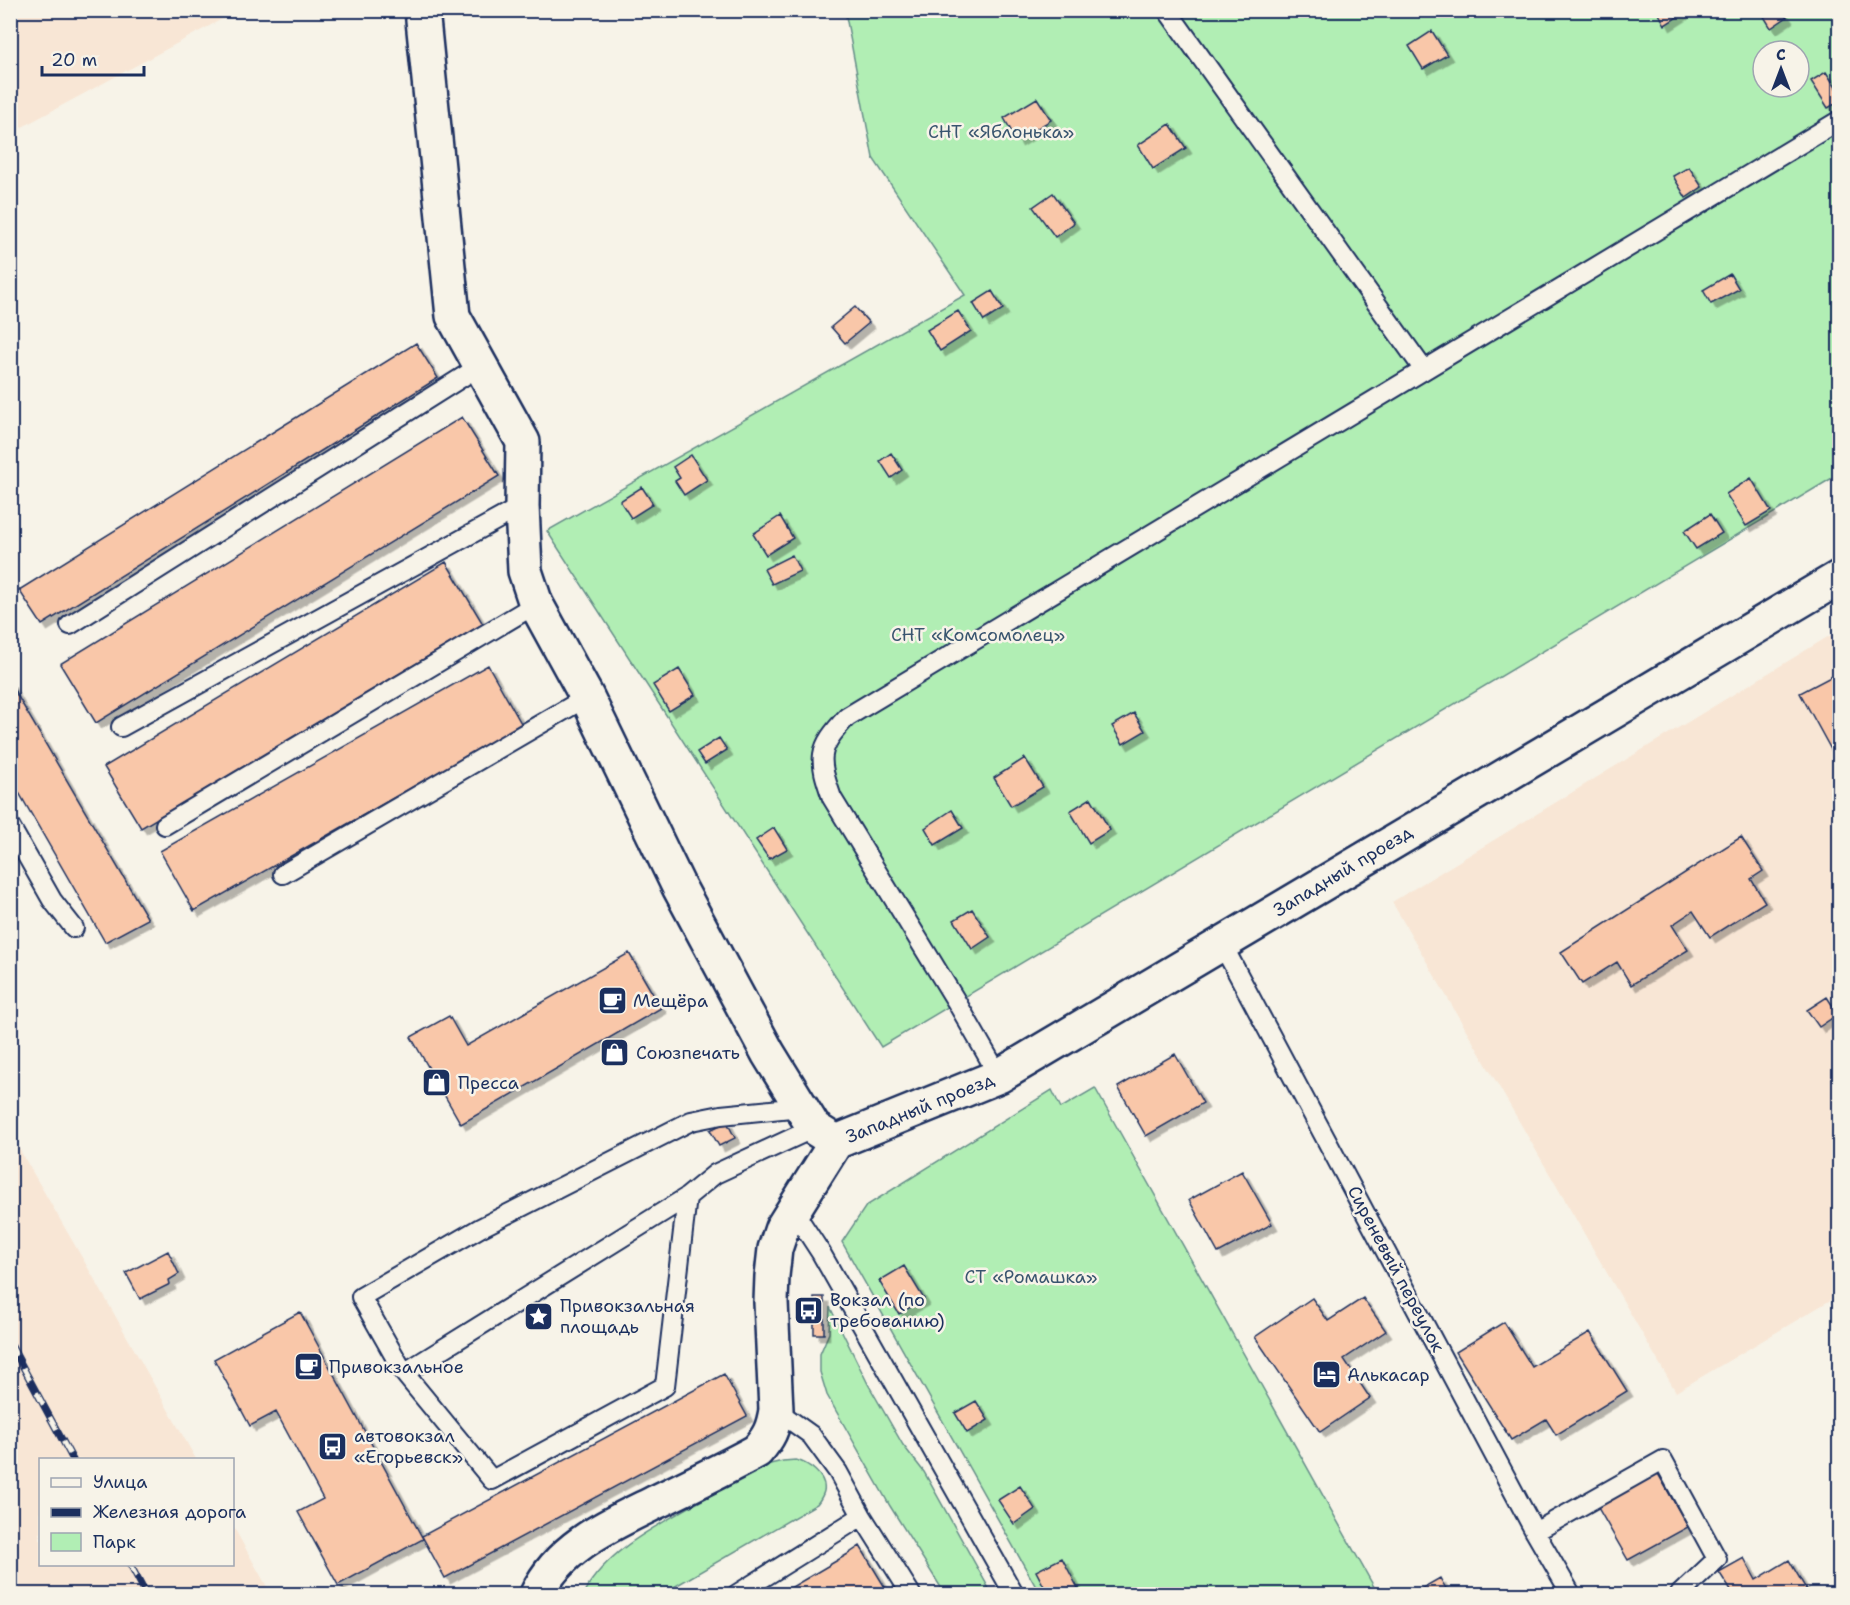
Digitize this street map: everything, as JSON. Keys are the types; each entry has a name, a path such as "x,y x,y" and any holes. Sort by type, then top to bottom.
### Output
{"street":[{"path":"422,10 453,316 523,442 522,506 525,571 536,604 587,697 679,887 768,1053 817,1126 793,1210 775,1249 771,1302 776,1410 774,1425 768,1439 757,1451 594,1533 550,1572 537,1594"},
{"name":"Западный проезд","path":"817,1126 999,1076 1839,577"}],"lane":[{"path":"1171,12 1424,370"},
{"path":"999,1076 832,798 825,778 823,752 827,741 847,717 1839,120"},
{"path":"70,625 480,366"},
{"path":"121,727 522,506"},
{"path":"165,825 536,604"},
{"path":"283,874 587,697"},
{"path":"10,826 52,900 74,928"},
{"name":"Сиреневый переулок","path":"1222,944 1535,1532 1571,1594"},
{"path":"687,1197 666,1386 492,1480 404,1373 361,1297 480,1228 691,1121 721,1115 817,1126"},
{"path":"404,1373 687,1197 715,1174 817,1126"},
{"path":"793,1210 821,1253 1014,1594"},
{"path":"776,1410 811,1435 838,1472 862,1516 911,1594"},
{"path":"1535,1532 1663,1460 1717,1559 1680,1594"},
{"path":"737,1594 862,1516"}],"shaded area":[{"path":"11,10 237,10 237,11 11,133"},
{"path":"1839,630 1839,1295 1676,1392 1392,902"},
{"path":"10,1133 195,1458 39,1458 39,1566 234,1566 234,1528 271,1594 11,1594"}],"green space":[{"name":"СНТ «Комсомолец»","path":"845,11 1839,11 1839,474 881,1047 547,531 965,295 873,158"},
{"name":"СТ «Ромашка»","path":"1095,1088 1378,1594 1040,1594 842,1242 866,1206 1052,1090 1061,1108"},
{"path":"830,1307 868,1384 903,1445 924,1472 992,1594 945,1594 890,1506 827,1395 820,1372 820,1354 829,1333"},
{"path":"796,1460 811,1467 823,1480 824,1491 817,1504 662,1594 583,1594 593,1579 617,1553 646,1532 766,1465"}],"building":[{"path":"1657,10 1680,10 1682,14 1665,25"},
{"path":"1760,10 1782,10 1787,17 1771,28"},
{"path":"1432,31 1447,55 1423,69 1409,46"},
{"path":"1826,72 1840,94 1840,101 1828,108 1811,81"},
{"path":"1037,98 1051,120 1017,141 1004,118"},
{"path":"1170,124 1186,148 1153,169 1138,145"},
{"path":"1689,167 1702,187 1686,198 1673,176"},
{"path":"1053,193 1074,223 1055,237 1033,207"},
{"path":"1730,274 1739,289 1711,304 1703,290"},
{"path":"992,291 1003,309 984,321 973,303"},
{"path":"855,307 869,323 845,343 831,327"},
{"path":"958,311 971,331 940,351 927,330"},
{"path":"416,343 438,378 42,625 19,590"},
{"path":"462,417 499,476 96,723 60,664"},
{"path":"891,453 902,470 891,478 880,461"},
{"path":"691,455 707,480 684,495 675,481 680,478 673,467"},
{"path":"1751,478 1771,511 1746,526 1726,494"},
{"path":"642,487 653,504 631,518 620,501"},
{"path":"1710,514 1722,533 1696,549 1684,531"},
{"path":"780,516 793,538 766,555 753,534"},
{"path":"792,555 800,571 772,584 764,569"},
{"path":"446,562 483,624 141,828 104,767"},
{"path":"488,665 522,725 194,911 160,851"},
{"path":"679,669 695,695 669,711 653,685"},
{"path":"1840,672 1840,766 1800,693"},
{"path":"10,683 148,919 105,942 10,777"},
{"path":"1134,713 1145,731 1123,744 1112,726"},
{"path":"719,738 727,750 705,764 697,752"},
{"path":"1025,758 1043,787 1011,806 994,778"},
{"path":"1091,798 1110,830 1089,843 1070,811"},
{"path":"952,810 963,828 935,845 925,828"},
{"path":"774,828 787,849 769,859 756,840"},
{"path":"1741,837 1763,871 1751,879 1765,902 1710,937 1693,911 1672,925 1688,950 1631,985 1617,962 1582,984 1561,952"},
{"path":"972,909 990,937 972,949 954,920"},
{"path":"629,953 661,1008 461,1124 411,1037 449,1016 466,1046"},
{"path":"1827,997 1838,1014 1819,1027 1807,1010"},
{"path":"1175,1054 1203,1103 1146,1136 1118,1087"},
{"path":"727,1122 735,1138 719,1146 710,1130"},
{"path":"1242,1171 1272,1224 1218,1253 1189,1200"},
{"path":"168,1251 179,1274 169,1280 170,1284 140,1299 126,1273"},
{"path":"904,1266 924,1299 899,1314 879,1281"},
{"path":"814,1297 824,1297 824,1334 814,1334"},
{"path":"1312,1298 1328,1321 1363,1298 1386,1331 1344,1359 1370,1398 1320,1432 1255,1337"},
{"name":"автовокзал «Егорьевск»","path":"300,1312 423,1539 338,1585 298,1512 323,1499 276,1412 250,1426 214,1359"},
{"path":"1504,1322 1532,1367 1590,1332 1627,1391 1556,1435 1546,1419 1511,1440 1456,1352"},
{"path":"724,1374 747,1416 445,1578 422,1536"},
{"path":"976,1401 988,1420 967,1433 955,1413"},
{"path":"1657,1472 1688,1527 1628,1560 1597,1506"},
{"path":"1020,1486 1035,1509 1014,1524 998,1500"},
{"path":"860,1546 889,1594 780,1594 848,1554"},
{"path":"1062,1558 1081,1594 1048,1594 1036,1571"},
{"path":"1744,1558 1756,1580 1789,1560 1809,1594 1733,1594 1719,1572"},
{"path":"1440,1578 1449,1594 1412,1594"}],"railway":[{"path":"10,1343 72,1458"},
{"path":"131,1566 146,1594"}],"place":[{"name":"Мещёра","path":"612,1001"},
{"name":"Союзпечать","path":"615,1053"},
{"name":"Пресса","path":"437,1083"},
{"name":"Вокзал (по требованию)","path":"809,1310"},
{"name":"Привокзальная площадь","path":"539,1316"},
{"name":"Привокзальное","path":"308,1367"},
{"name":"Алькасар","path":"1326,1375"},
{"name":"автовокзал «Егорьевск»","path":"333,1446"}],"park label":[{"name":"СНТ «Яблонька»","path":"1001,132"}]}
